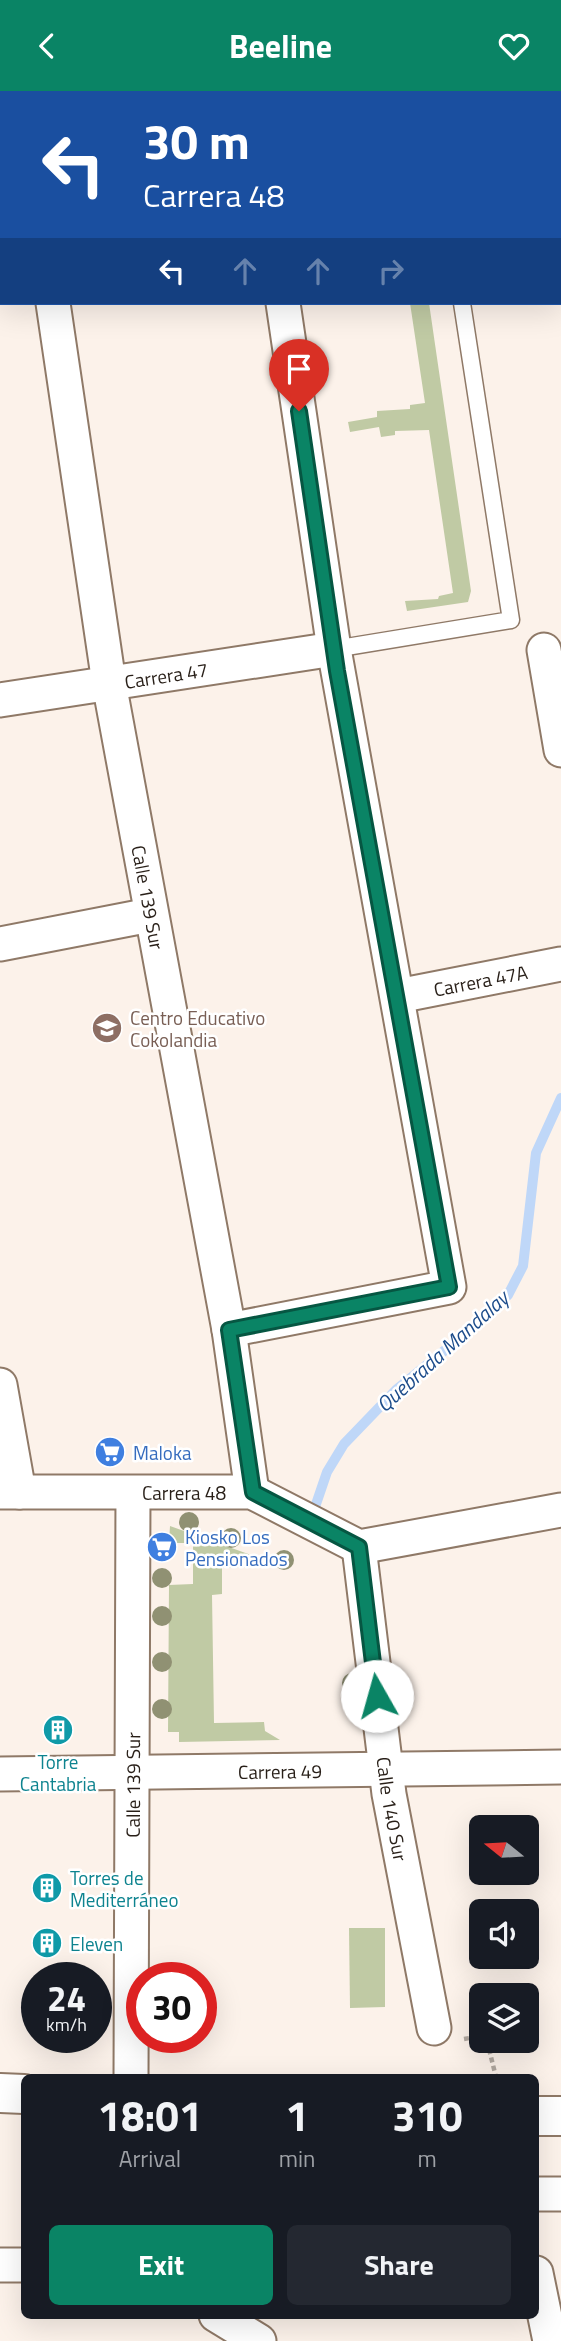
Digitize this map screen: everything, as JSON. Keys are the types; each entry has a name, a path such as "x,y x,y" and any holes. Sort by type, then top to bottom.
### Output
{"main road":[{"path":"0,2093 21,2094"},
{"path":"539,2116 561,2116"}],"street":[{"name":"Calle 139 Sur","path":"52,305 109,683 229,1330 253,1492"},
{"path":"229,1330 449,1287 334,649 283,305"},
{"name":"Carrera 47","path":"0,700 334,649"},
{"path":"544,650 561,750"},
{"path":"0,944 150,915"},
{"name":"Carrera 47A","path":"398,996 561,964"},
{"path":"0,1385 9,1492"},
{"name":"Carrera 48","path":"9,1492 253,1492 359,1547"},
{"name":"Calle 139 Sur","path":"131,2074 133,1494"},
{"path":"359,1547 561,1510"},
{"name":"Calle 140 Sur","path":"359,1547 386,1768 446,2034"},
{"name":"Carrera 49","path":"0,1775 561,1767"},
{"path":"539,2193 561,2194"},
{"path":"0,2265 21,2265"},
{"path":"539,2288 550,2341"},
{"path":"223,2319 259,2341"}],"lane":[{"path":"334,649 510,620 462,305"}],"path":[{"path":"446,2034 469,2035"},
{"path":"489,2053 495,2074"}],"green space":[{"path":"410,305 429,305 471,591 468,602 407,611 405,601 438,599 439,596 453,593 429,430 395,431 395,435 381,437 379,427 350,432 348,422 377,417 377,411 410,409 410,405 425,403"},
{"path":"170,1526 257,1557 258,1567 222,1568 222,1594 212,1595 214,1723 264,1722 265,1731 280,1740 179,1742 179,1732 168,1732 169,1585 193,1584 193,1543 169,1543"},
{"path":"349,1928 385,1928 385,2007 350,2008"}],"waterway":[{"name":"Quebrada Mandalay","path":"314,1510 327,1472 344,1444 396,1390 487,1316 508,1295 523,1266 536,1153 561,1098"}],"place":[{"name":"Centro Educativo Cokolandia","path":"107,1028"},
{"name":"Maloka","path":"110,1452"},
{"name":"Kiosko Los Pensionados","path":"162,1547"},
{"name":"Torre Cantabria","path":"58,1730"},
{"name":"Torres de Mediterráneo","path":"47,1888"},
{"name":"Eleven","path":"47,1943"}],"route":[{"path":"299,411 337,671 449,1287 229,1330 253,1492 359,1547 377,1696"}]}
